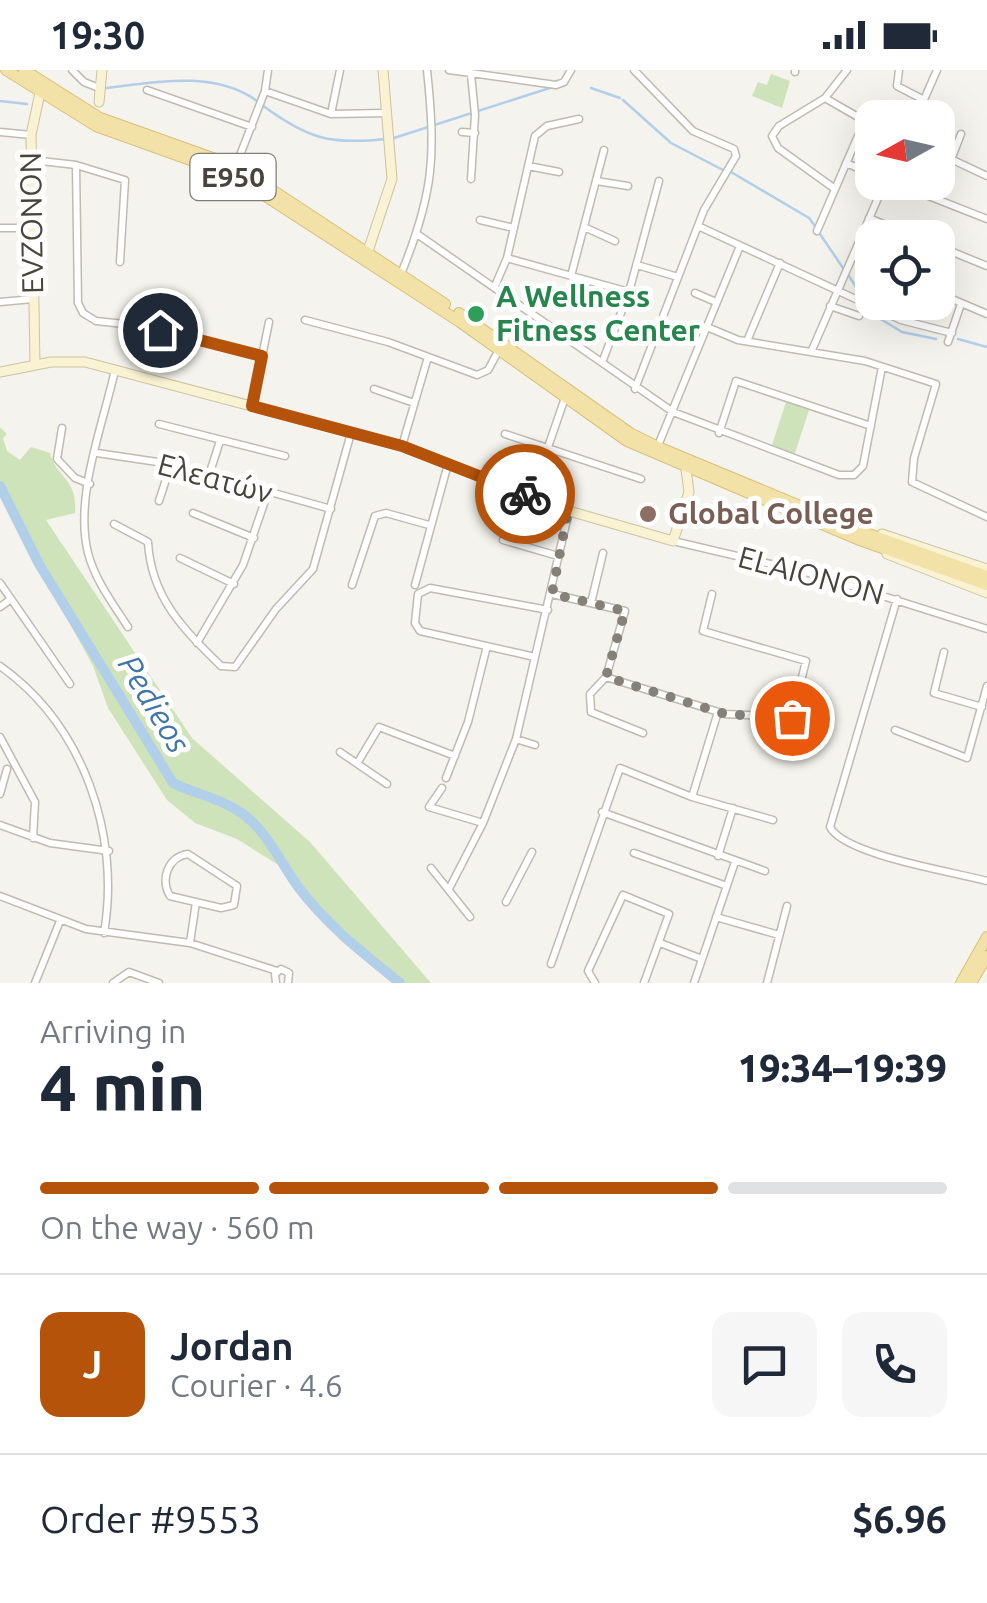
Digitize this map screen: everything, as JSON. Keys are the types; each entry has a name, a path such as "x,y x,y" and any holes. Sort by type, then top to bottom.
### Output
{"main road":[{"name":"E950","path":"6,70 92,117 231,176 401,274 567,394"},
{"name":"E950","path":"24,70 41,88"},
{"path":"98,102 102,70"},
{"path":"366,256 391,188 382,70"},
{"name":"EVZONON","path":"34,364 31,135 41,88"},
{"name":"E950","path":"92,117 235,168 499,350 686,469 987,585"},
{"name":"ELAIONON","path":"0,372 72,361 115,370 402,446 568,511 673,542"},
{"name":"E950","path":"656,451 987,593"},
{"path":"673,542 689,492 686,469"},
{"path":"689,492 705,477"},
{"name":"E950","path":"858,535 987,568"},
{"name":"E950","path":"858,535 987,576"},
{"path":"961,983 987,937"},
{"path":"971,983 987,956"}],"street":[{"path":"72,70 84,82 100,88"},
{"path":"235,168 265,91 268,70"},
{"path":"330,114 340,70"},
{"path":"401,274 417,234 432,176 433,126 427,70"},
{"path":"450,70 556,85 564,82 571,70"},
{"path":"636,70 693,131 734,149 734,163 712,194 698,226 636,388"},
{"path":"835,189 772,140 779,126 824,98 847,70"},
{"path":"898,70 896,86 924,100 937,70"},
{"path":"471,74 475,109 471,179"},
{"path":"147,90 252,126"},
{"path":"265,91 330,114 387,113"},
{"path":"824,98 855,116"},
{"path":"92,117 98,102"},
{"path":"496,286 540,130 579,118"},
{"path":"0,132 31,135"},
{"path":"462,132 475,132"},
{"path":"955,150 960,134"},
{"path":"817,231 855,147"},
{"path":"571,276 604,150"},
{"path":"32,160 76,165 125,180 120,262"},
{"path":"955,161 987,176"},
{"path":"846,163 855,167"},
{"path":"76,165 80,309 96,322 262,356"},
{"path":"528,166 559,172"},
{"path":"603,360 629,292 659,180"},
{"path":"596,181 628,186"},
{"path":"812,350 880,200"},
{"path":"935,200 987,220"},
{"path":"870,218 875,220"},
{"path":"480,220 514,228"},
{"path":"698,226 902,320 952,333"},
{"path":"0,228 33,228"},
{"path":"584,228 615,240"},
{"path":"417,234 673,412 719,433 839,475 858,472 882,368"},
{"path":"656,451 740,246"},
{"path":"955,253 987,266"},
{"path":"507,258 629,292"},
{"path":"747,341 780,263"},
{"path":"637,265 678,277"},
{"path":"695,293 716,302"},
{"path":"0,302 34,299"},
{"path":"955,301 987,314"},
{"path":"948,342 961,304"},
{"path":"830,306 855,315"},
{"path":"305,320 428,356 477,375 488,370 499,350"},
{"path":"252,406 269,322"},
{"path":"707,327 747,341 812,350 936,384 910,474 914,486 987,516"},
{"path":"402,446 428,356"},
{"path":"115,370 90,484 88,551 100,583 128,627"},
{"path":"719,433 736,381 871,426"},
{"path":"374,389 414,403"},
{"path":"548,447 567,394"},
{"path":"160,424 285,456"},
{"path":"62,428 56,458 75,478 90,484"},
{"path":"114,524 148,542 152,578 172,614 225,668 239,665 276,608 310,576 352,432"},
{"path":"505,434 641,479"},
{"path":"209,476 220,440"},
{"name":"Ελεατών","path":"97,454 171,464 331,509"},
{"path":"448,462 429,525 418,594 418,628 535,658"},
{"path":"159,501 171,464"},
{"path":"197,642 234,584 268,492"},
{"path":"450,887 483,823 516,739 568,511"},
{"path":"352,585 375,516 386,513 429,525"},
{"path":"193,514 254,538"},
{"path":"503,540 558,556"},
{"name":"ELAIONON","path":"673,542 897,599 987,629"},
{"path":"591,602 603,553"},
{"path":"180,558 234,584"},
{"path":"0,584 70,684"},
{"path":"419,586 548,610"},
{"path":"552,594 625,611 606,677 590,694 592,712 644,734"},
{"path":"606,677 718,712 792,718 806,661 703,631 712,594"},
{"path":"0,607 10,598"},
{"path":"897,599 832,816 832,830 839,839 920,866 987,881"},
{"path":"446,778 487,646"},
{"path":"944,652 934,694 982,707"},
{"path":"0,666 35,694 61,729 99,810 110,851 111,887 104,933"},
{"path":"896,730 967,758 987,686"},
{"path":"692,796 718,712"},
{"path":"358,762 379,727 455,756"},
{"path":"0,737 35,802 33,838"},
{"path":"516,739 535,745"},
{"path":"340,752 387,784"},
{"path":"551,964 620,768 692,796 773,820"},
{"path":"0,794 7,769"},
{"path":"442,788 430,807 483,823"},
{"path":"718,856 733,808"},
{"path":"602,812 765,871"},
{"path":"0,825 33,838 110,851"},
{"path":"506,902 532,852"},
{"path":"634,854 726,886"},
{"path":"178,856 196,856 238,889 237,900 229,907 196,902 174,898 166,888 169,865 178,856"},
{"path":"694,983 735,862"},
{"path":"431,868 450,887 470,917"},
{"path":"595,983 587,977 588,971 623,895 669,914 644,983"},
{"path":"0,896 60,921 104,933 190,943 263,969 276,978 287,972 290,982"},
{"path":"190,943 196,902"},
{"path":"767,983 787,906"},
{"path":"716,917 779,935"},
{"path":"35,983 60,921"},
{"path":"660,944 702,959"},
{"path":"113,983 121,974 133,972 159,983"}],"green space":[{"path":"771,74 790,81 782,108 752,96 758,82 767,85"},
{"path":"786,402 809,410 794,456 771,448"},
{"path":"0,427 7,434 3,438 7,451 20,460 31,447 50,453 70,485 75,513 46,520 192,738 310,842 431,983 392,983 341,941 295,890 280,866 237,839 195,823 167,800 108,708 93,666 0,496"}],"waterway":[{"path":"106,88 164,81 204,82 240,91 257,101"},
{"path":"394,138 553,87"},
{"path":"591,88 620,98"},
{"path":"623,100 671,143 723,170"},
{"path":"0,101 27,104"},
{"path":"262,105 293,126 320,137 349,141 386,139"},
{"path":"731,172 809,218 815,226"},
{"path":"820,234 843,268"},
{"path":"849,276 855,285"},
{"path":"882,320 902,332 936,339"},
{"path":"958,339 987,347"},
{"name":"Pedieos","path":"0,486 39,564 173,783 243,814 267,839 299,888 322,914 400,983"}],"way so far":[{"path":"525,494 568,511 552,594 625,611 606,677 725,714 792,718"}],"place":[{"name":"A Wellness Fitness Center","path":"476,314"},
{"name":"Global College","path":"648,514"}],"route":[{"path":"160,330 262,356 252,406 402,446 525,494"}]}
